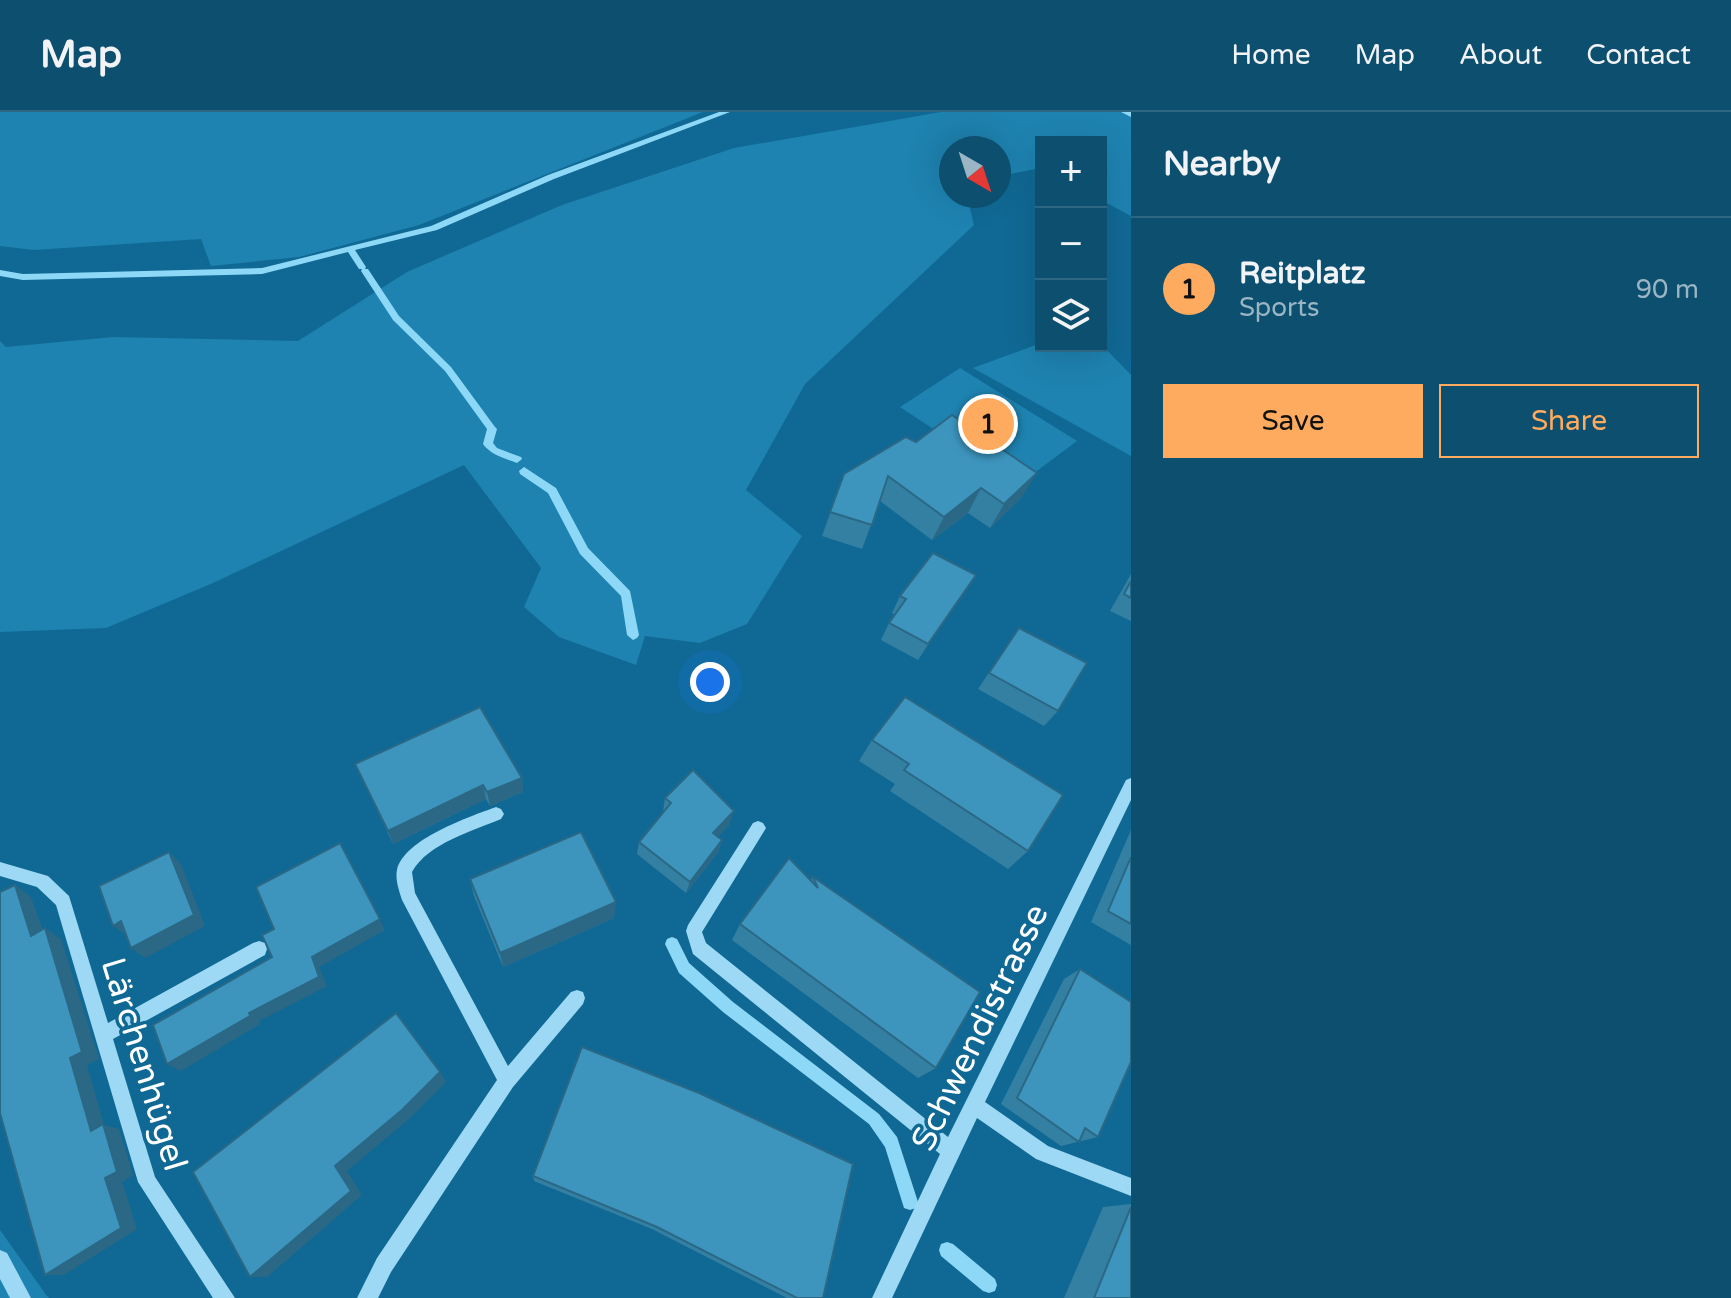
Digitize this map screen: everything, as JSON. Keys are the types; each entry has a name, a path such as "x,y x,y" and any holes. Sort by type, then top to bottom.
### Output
{"street":[{"name":"Schwendistrasse","path":"882,1298 1131,785"},
{"path":"496,814 420,851 406,866 404,879 408,895 507,1081"},
{"path":"758,828 694,931 699,948 951,1151"},
{"name":"Lärchenhügel","path":"0,869 42,881 63,901 147,1182 225,1298"},
{"path":"104,1034 259,949"},
{"path":"367,1298 384,1265 507,1081 577,998"},
{"path":"974,1105 1042,1153 1131,1187"},
{"path":"0,1260 21,1298"}],"shaded area":[{"path":"0,112 703,112 419,225 299,257 211,266 201,239 34,250 0,246"},
{"path":"941,112 1131,112 1131,216 1107,203 1107,136 1035,136 1035,169 1011,174 1011,136 939,136 939,208 970,208 974,225 805,384 746,490 802,536 747,624 700,643 645,636 636,665 559,637 524,607 541,568 464,465 213,583 106,628 0,632 0,341 6,347 113,337 298,341 407,272 562,205 734,148"},
{"path":"1035,345 1035,352 1107,350 1131,375 1131,456 973,368"},
{"path":"960,368 1077,441 1018,485 900,407"},
{"path":"0,1230 47,1296 49,1298 0,1298"}],"building":[{"path":"952,415 1037,473 1004,504 981,488 944,517 888,476 872,525 830,512 844,474 906,437 916,442"},
{"path":"933,553 976,575 928,644 889,623 906,599 900,596"},
{"path":"1131,581 1131,598 1124,594"},
{"path":"1019,628 1087,663 1058,711 989,673"},
{"path":"905,697 1063,795 1028,851 904,770 909,764 872,740"},
{"path":"480,707 522,778 487,792 483,785 388,831 355,764"},
{"path":"693,770 734,811 713,833 722,840 690,882 639,842 671,803 665,798"},
{"path":"581,832 616,902 500,953 470,879"},
{"path":"340,843 380,919 312,957 319,977 249,1013 250,1016 167,1064 153,1025 272,957 262,935 274,929 256,887"},
{"path":"169,852 194,915 131,948 121,921 113,926 99,886"},
{"path":"1131,857 1131,924 1108,911"},
{"path":"789,858 818,888 813,877 980,992 936,1068 740,924"},
{"path":"15,885 31,936 45,928 82,1052 70,1058 91,1131 103,1124 117,1172 105,1178 121,1228 45,1275 0,1113 0,892"},
{"path":"1080,969 1131,1002 1131,1062 1098,1137 1085,1128 1079,1142 1017,1098"},
{"path":"396,1013 440,1072 402,1110 335,1166 351,1191 250,1277 193,1172"},
{"path":"582,1047 699,1093 853,1164 823,1298 797,1298 657,1227 533,1176"},
{"path":"1131,1207 1131,1298 1094,1298"}],"waterway":[{"path":"350,249 434,228 551,177 726,112"},
{"path":"1125,112 1131,115"},
{"path":"0,273 23,277 262,271 350,249"},
{"path":"350,249 362,267"},
{"path":"365,271 396,318 448,369 492,429 488,444 494,450 517,459"},
{"path":"524,471 552,491 584,551 626,594 633,635"},
{"path":"672,944 684,968 728,1007 874,1119 891,1143 910,1202"},
{"path":"947,1250 989,1285"}],"place":[{"name":"Reitplatz","path":"988,424"}]}
